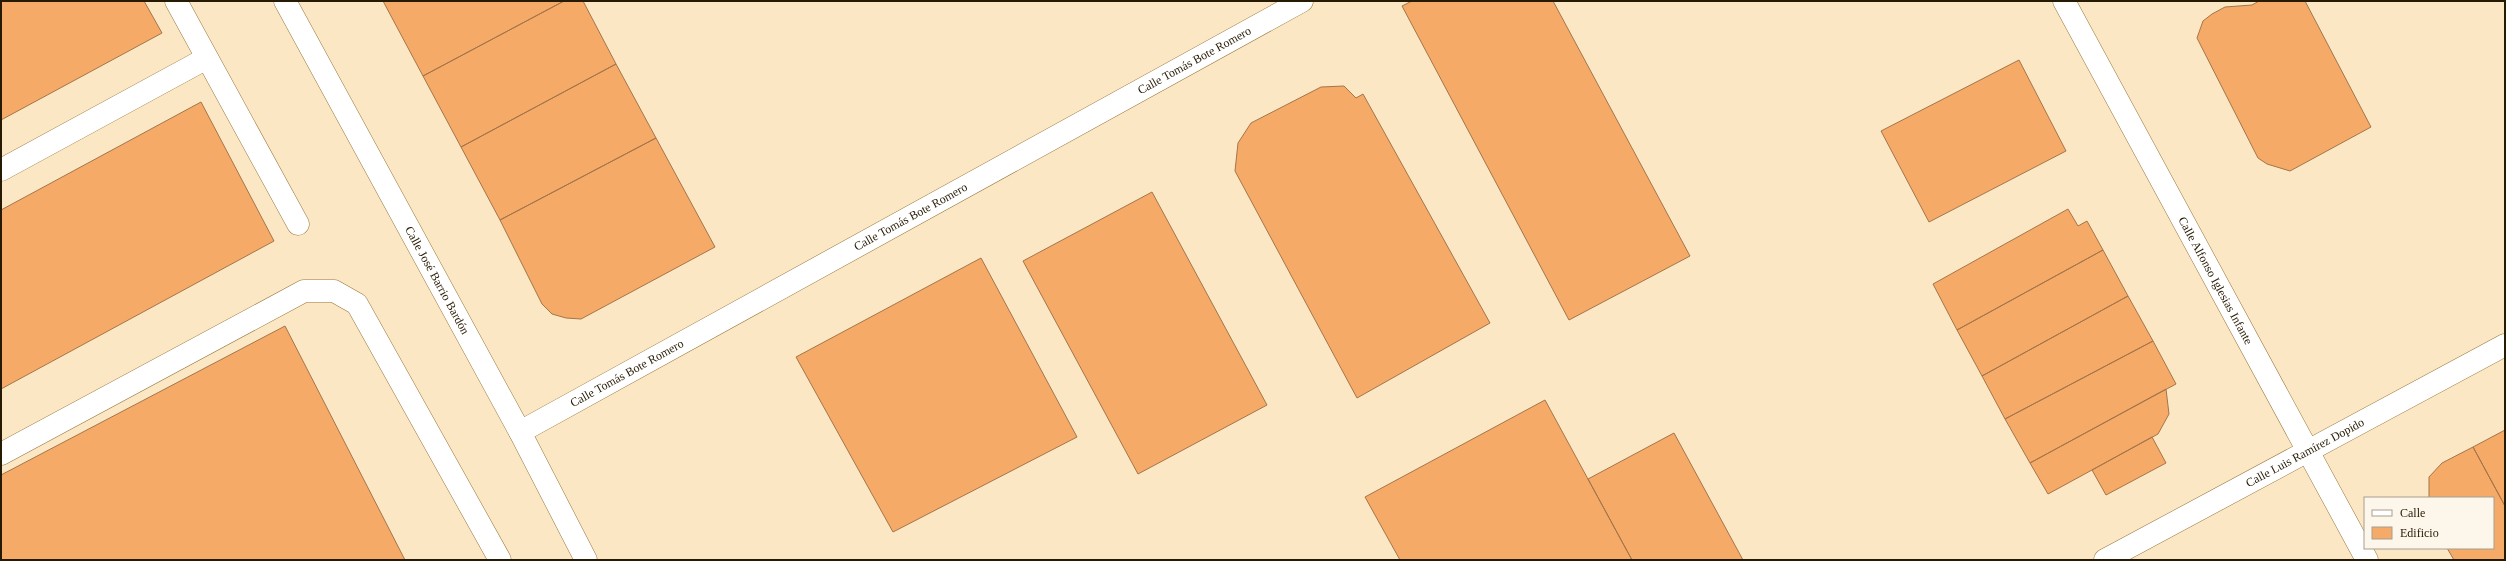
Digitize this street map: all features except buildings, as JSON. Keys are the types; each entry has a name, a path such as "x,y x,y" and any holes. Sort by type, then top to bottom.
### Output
{"street":[{"path":"176,1 298,224"},
{"name":"Calle José Barrio Bardón","path":"285,1 520,432 586,560"},
{"name":"Calle Tomás Bote Romero","path":"520,432 1302,1"},
{"name":"Calle Alfonso Iglesias Infante","path":"2064,1 2307,452 2367,560"},
{"path":"1,170 207,58"},
{"path":"1,454 304,291 334,291 357,304 500,560"},
{"name":"Calle Luis Ramírez Dopido","path":"2105,560 2505,345"}]}
